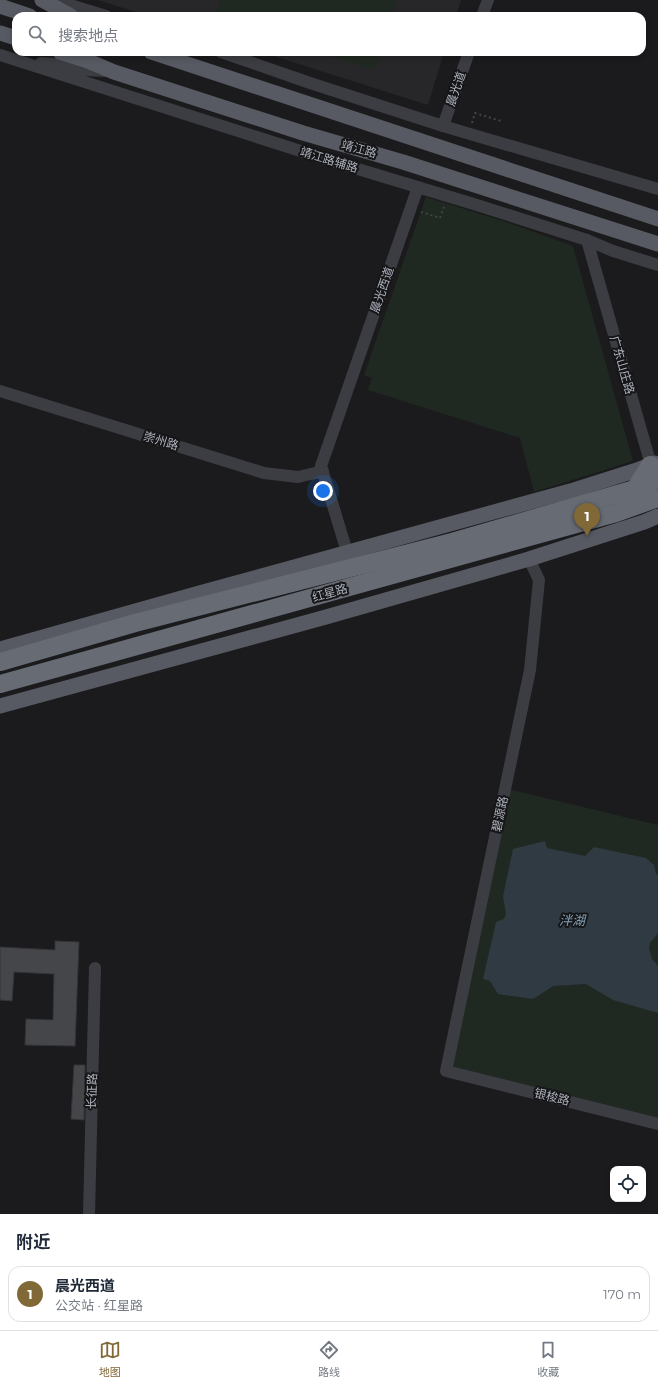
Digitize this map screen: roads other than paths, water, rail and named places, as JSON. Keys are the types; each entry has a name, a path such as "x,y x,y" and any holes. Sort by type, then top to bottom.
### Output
{"highway":[{"name":"红星路","path":"0,662 135,623 452,542 635,489 656,475"},
{"name":"红星路","path":"0,684 616,513 658,498"}],"main road":[{"path":"42,0 64,12"},
{"path":"0,6 18,12"},
{"path":"0,33 12,37"},
{"name":"靖江路","path":"72,56 114,72 403,162 658,244"},
{"path":"163,56 658,219"},
{"path":"0,649 574,490 637,470 656,475"},
{"path":"0,706 529,559 644,522 658,516"}],"street":[{"path":"54,0 93,12"},
{"path":"484,12 488,0"},
{"name":"靖江路辅路","path":"0,56 587,240 613,251 658,265"},
{"path":"232,56 443,126 658,189"},
{"name":"晨光道","path":"443,126 468,56"},
{"path":"16,60 56,64 82,70 114,72"},
{"name":"晨光西道","path":"347,552 321,466 418,187"},
{"name":"广东山庄路","path":"587,240 656,475"},
{"name":"崇州路","path":"0,391 264,473 298,477 323,471"},
{"name":"碧源路","path":"446,1070 530,670 539,580 529,559"},
{"name":"长征路","path":"89,1214 95,968"},
{"name":"银梭路","path":"446,1070 658,1124"}],"water":[{"name":"泮湖","path":"545,841 547,848 585,856 594,847 646,858 654,865 656,874 658,875 658,933 650,943 649,948 652,959 658,966 658,1013 613,1000 586,984 553,986 533,999 498,994 490,981 483,979 496,922 504,919 506,914 503,896 513,849"}],"place":[{"name":"晨光西道","path":"587,536"}]}
